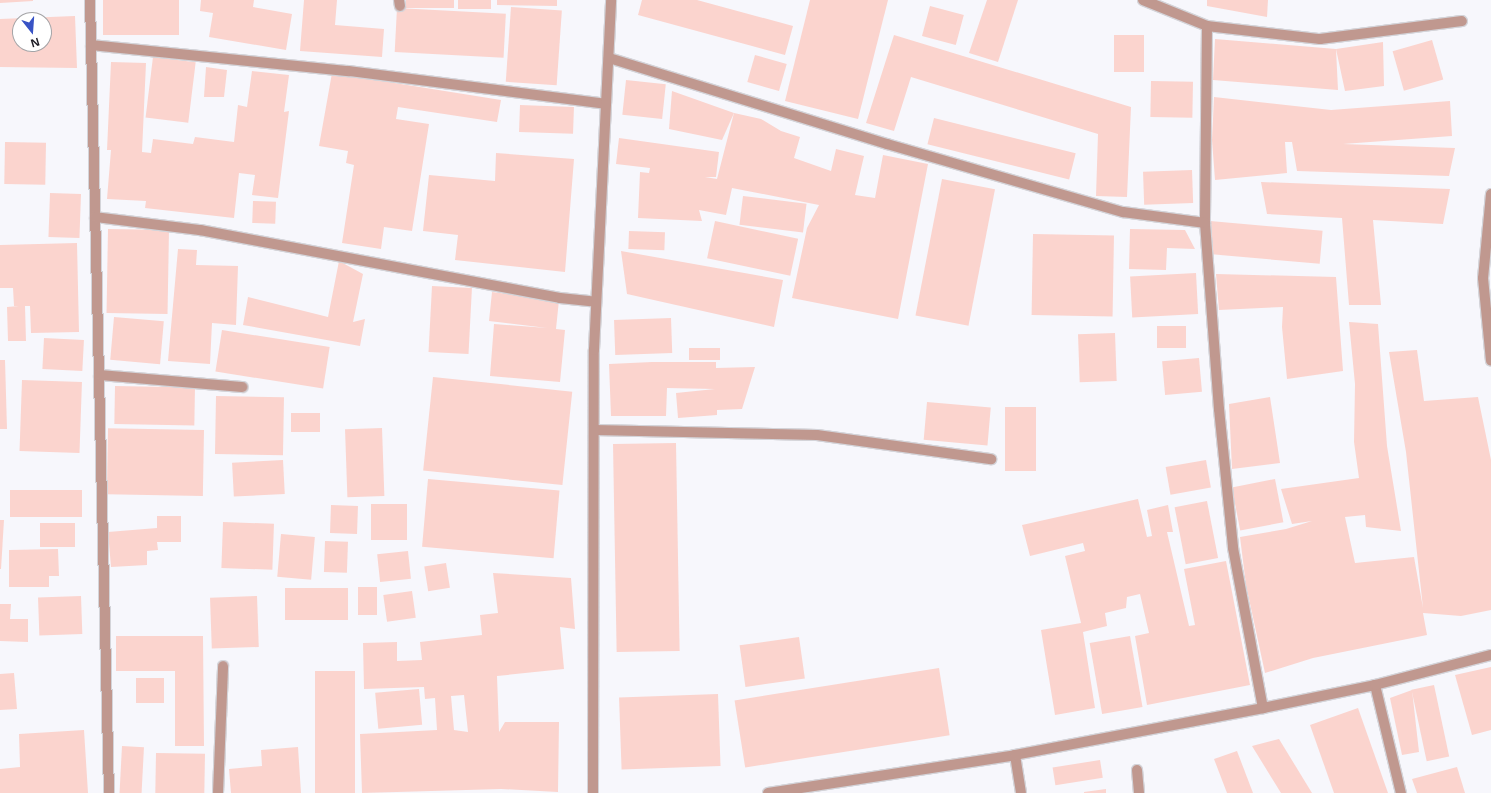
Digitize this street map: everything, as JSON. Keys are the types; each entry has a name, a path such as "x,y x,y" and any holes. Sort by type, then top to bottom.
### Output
{"street":[{"path":"90,0 109,793"},
{"path":"593,793 596,302 612,0"},
{"path":"1143,0 1207,26 1320,39 1462,21"},
{"path":"1207,26 1205,223 1218,409 1233,548 1263,708"},
{"path":"91,44 349,71 606,104"},
{"path":"609,58 887,144 1123,212 1205,223"},
{"path":"1491,194 1488,259 1483,278 1491,361"},
{"path":"96,217 200,230 560,298 596,302"},
{"path":"99,375 243,387"},
{"path":"595,430 817,435 991,459"},
{"path":"768,793 1015,755 1263,708 1375,685 1491,655"},
{"path":"218,793 223,666"},
{"path":"1375,685 1401,793"},
{"path":"1015,755 1021,793"},
{"path":"1137,770 1139,793"}],"building":[{"path":"0,0 33,0 33,1 0,3"},
{"path":"103,0 179,0 179,35 103,35"},
{"path":"201,0 254,0 253,7 292,14 286,50 209,37 213,13 200,11"},
{"path":"304,0 337,0 335,25 384,29 382,57 300,51"},
{"path":"406,0 454,0 454,8 406,8"},
{"path":"458,0 491,0 491,9 458,9"},
{"path":"497,0 557,0 557,6 497,5"},
{"path":"642,0 697,0 793,26 785,55 638,15"},
{"path":"810,0 888,0 858,119 785,101"},
{"path":"987,0 1018,0 998,62 969,53"},
{"path":"1207,0 1268,0 1267,17 1207,6"},
{"path":"930,6 964,15 956,45 922,36"},
{"path":"511,7 562,11 557,85 506,82"},
{"path":"397,8 506,14 504,58 395,52"},
{"path":"75,16 77,68 0,67 0,19 12,19 12,52 52,52 52,17"},
{"path":"894,35 1131,107 1127,197 1096,196 1098,134 911,77 894,131 866,123"},
{"path":"1114,35 1144,35 1144,72 1114,72"},
{"path":"1215,39 1336,49 1338,90 1213,80"},
{"path":"1432,40 1443,79 1404,91 1393,51"},
{"path":"1383,42 1384,86 1345,91 1336,49"},
{"path":"755,55 787,64 779,91 747,82"},
{"path":"153,57 196,62 188,123 146,118"},
{"path":"111,62 146,63 142,152 151,153 153,139 193,144 195,137 234,142 238,105 247,107 252,71 289,75 284,112 289,111 278,198 252,195 255,175 239,173 234,218 145,208 146,201 107,199 111,150 107,150"},
{"path":"206,67 227,70 224,97 204,97"},
{"path":"332,73 501,100 497,122 398,107 396,119 429,124 412,231 384,227 381,249 342,243 354,165 346,163 348,151 319,146"},
{"path":"626,80 666,84 662,119 622,115"},
{"path":"1151,81 1193,82 1192,118 1150,117"},
{"path":"672,91 734,113 722,140 669,129"},
{"path":"1214,97 1331,110 1450,101 1452,136 1343,144 1455,148 1449,176 1297,171 1292,142 1285,142 1287,173 1215,180 1212,140"},
{"path":"520,105 574,107 573,134 519,132"},
{"path":"734,113 761,119 781,131 800,137 794,158 831,171 836,149 864,156 855,195 875,198 883,155 928,164 898,319 792,298 807,228 819,205 732,188 726,215 699,210 702,221 638,218 640,172 649,173 650,168 616,164 619,138 719,152 716,177 705,177 717,179"},
{"path":"934,118 1076,153 1069,180 927,144"},
{"path":"5,142 46,143 45,185 4,184"},
{"path":"496,153 574,159 565,272 455,260 458,235 423,231 429,175 495,181"},
{"path":"1192,170 1193,203 1144,205 1143,172"},
{"path":"942,179 995,189 968,326 915,315"},
{"path":"1261,182 1450,189 1443,224 1373,220 1381,305 1349,305 1342,218 1267,214"},
{"path":"50,193 81,194 79,238 48,237"},
{"path":"743,196 807,204 803,233 739,225"},
{"path":"253,201 276,202 275,224 252,223"},
{"path":"715,221 798,239 790,276 707,258"},
{"path":"1210,221 1323,231 1320,264 1207,254"},
{"path":"108,229 169,230 168,314 107,313"},
{"path":"1130,229 1185,230 1195,249 1167,248 1166,270 1129,269"},
{"path":"629,231 665,232 664,250 628,249"},
{"path":"1033,234 1114,235 1113,316 1032,315"},
{"path":"77,243 79,332 31,333 30,306 25,306 26,341 8,341 7,307 19,306 14,306 13,288 0,288 0,245"},
{"path":"178,249 197,250 196,265 238,266 236,325 212,323 210,364 168,361"},
{"path":"621,251 783,280 774,327 627,294"},
{"path":"339,261 363,274 353,322 365,319 360,346 243,325 248,297 328,317"},
{"path":"1196,273 1198,314 1132,317 1130,276"},
{"path":"1216,274 1336,277 1343,371 1287,379 1282,327 1283,307 1219,310"},
{"path":"432,286 472,288 468,354 429,352"},
{"path":"492,292 559,300 556,329 565,330 560,382 490,376 494,324 547,328 489,321"},
{"path":"114,317 164,321 160,364 110,360"},
{"path":"671,318 672,353 615,355 614,320"},
{"path":"1349,322 1378,324 1387,446 1401,531 1366,527 1365,515 1345,517 1355,563 1414,557 1423,608 1406,452 1389,352 1417,350 1424,401 1478,397 1491,460 1491,610 1461,616 1423,613 1427,635 1313,658 1265,673 1246,585 1240,537 1286,529 1312,521 1292,524 1281,489 1359,478 1354,442 1355,384"},
{"path":"1157,326 1186,326 1186,348 1157,348"},
{"path":"222,330 330,347 323,389 215,371"},
{"path":"1115,333 1117,381 1080,382 1078,334"},
{"path":"44,338 84,340 82,371 42,369"},
{"path":"689,348 720,348 720,360 689,360"},
{"path":"1199,358 1202,392 1165,395 1162,361"},
{"path":"0,360 5,360 7,429 0,429"},
{"path":"716,362 716,368 755,367 742,409 717,410 717,415 678,418 676,393 715,389 667,388 666,416 611,416 609,364"},
{"path":"433,377 572,392 562,485 423,470"},
{"path":"22,380 82,382 79,453 20,451"},
{"path":"115,386 195,387 194,425 114,424"},
{"path":"216,396 284,397 283,455 215,454"},
{"path":"1270,397 1280,463 1232,469 1229,404"},
{"path":"927,402 991,408 987,445 924,440"},
{"path":"1005,407 1036,407 1036,471 1005,471"},
{"path":"291,413 320,413 320,432 291,432"},
{"path":"108,428 204,430 203,496 107,494"},
{"path":"382,428 384,496 347,497 345,429"},
{"path":"676,443 680,651 617,652 613,444"},
{"path":"283,460 285,494 234,497 232,463"},
{"path":"1206,460 1211,488 1170,495 1166,467"},
{"path":"428,479 559,491 554,558 422,547"},
{"path":"1275,479 1283,522 1240,531 1232,487"},
{"path":"10,490 82,490 82,517 10,517"},
{"path":"1138,499 1147,537 1152,536 1147,510 1168,505 1173,532 1167,532 1189,626 1195,625 1184,569 1226,561 1250,685 1147,705 1135,636 1149,633 1140,594 1127,597 1126,608 1105,613 1107,626 1083,632 1095,708 1055,715 1041,630 1081,623 1065,556 1085,551 1083,543 1030,556 1022,525"},
{"path":"1207,501 1218,558 1186,564 1175,507"},
{"path":"371,504 407,504 407,540 371,540"},
{"path":"331,505 358,506 357,534 330,533"},
{"path":"157,516 181,516 181,542 157,542 158,550 147,551 147,565 111,567 108,532 157,528"},
{"path":"0,520 4,520 1,569 0,569"},
{"path":"223,522 274,524 272,570 221,568"},
{"path":"40,523 75,523 75,547 40,547"},
{"path":"281,534 315,537 311,580 277,577"},
{"path":"325,541 348,542 347,573 324,572"},
{"path":"58,549 59,576 49,576 49,587 9,587 9,550"},
{"path":"408,551 411,579 380,582 377,554"},
{"path":"446,563 450,588 428,591 424,566"},
{"path":"493,573 571,578 575,629 560,627 564,669 497,676 499,732 505,722 559,722 558,792 501,789 362,793 360,734 437,730 435,698 425,699 424,687 364,689 363,643 397,642 397,661 422,660 420,642 482,635 480,615 498,613","holes":["464,695 468,732 454,730 451,696"]},
{"path":"358,587 377,587 377,615 358,615"},
{"path":"285,588 348,588 348,620 285,620"},
{"path":"412,591 416,618 387,622 383,595"},
{"path":"81,596 82,634 39,635 38,598"},
{"path":"257,596 259,647 212,649 210,598"},
{"path":"0,604 11,604 10,619 28,619 28,642 0,641"},
{"path":"116,636 203,636 204,746 175,746 175,671 116,671"},
{"path":"1130,636 1143,707 1102,714 1090,643"},
{"path":"799,637 805,679 745,687 740,645"},
{"path":"1491,667 1491,730 1472,735 1455,675"},
{"path":"939,668 950,735 745,768 735,700"},
{"path":"315,671 355,671 355,793 315,793"},
{"path":"14,673 17,709 0,710 0,674"},
{"path":"136,678 164,678 164,703 136,703"},
{"path":"1434,685 1449,756 1427,761 1412,690"},
{"path":"419,689 422,725 378,729 375,693"},
{"path":"1412,690 1419,752 1402,755 1390,698"},
{"path":"718,694 721,766 622,769 619,697"},
{"path":"1358,708 1388,793 1334,793 1310,725"},
{"path":"84,730 88,793 0,793 0,769 20,767 19,734"},
{"path":"1279,739 1312,793 1281,793 1252,746"},
{"path":"122,746 144,747 142,793 120,793"},
{"path":"298,747 301,793 231,793 229,769 262,766 261,750"},
{"path":"1237,751 1253,793 1227,793 1214,759"},
{"path":"156,753 205,754 204,793 155,793"},
{"path":"1100,760 1103,778 1055,785 1053,768"},
{"path":"1457,767 1465,793 1417,793 1412,779"},
{"path":"1106,789 1106,793 1084,793 1084,792"}]}
